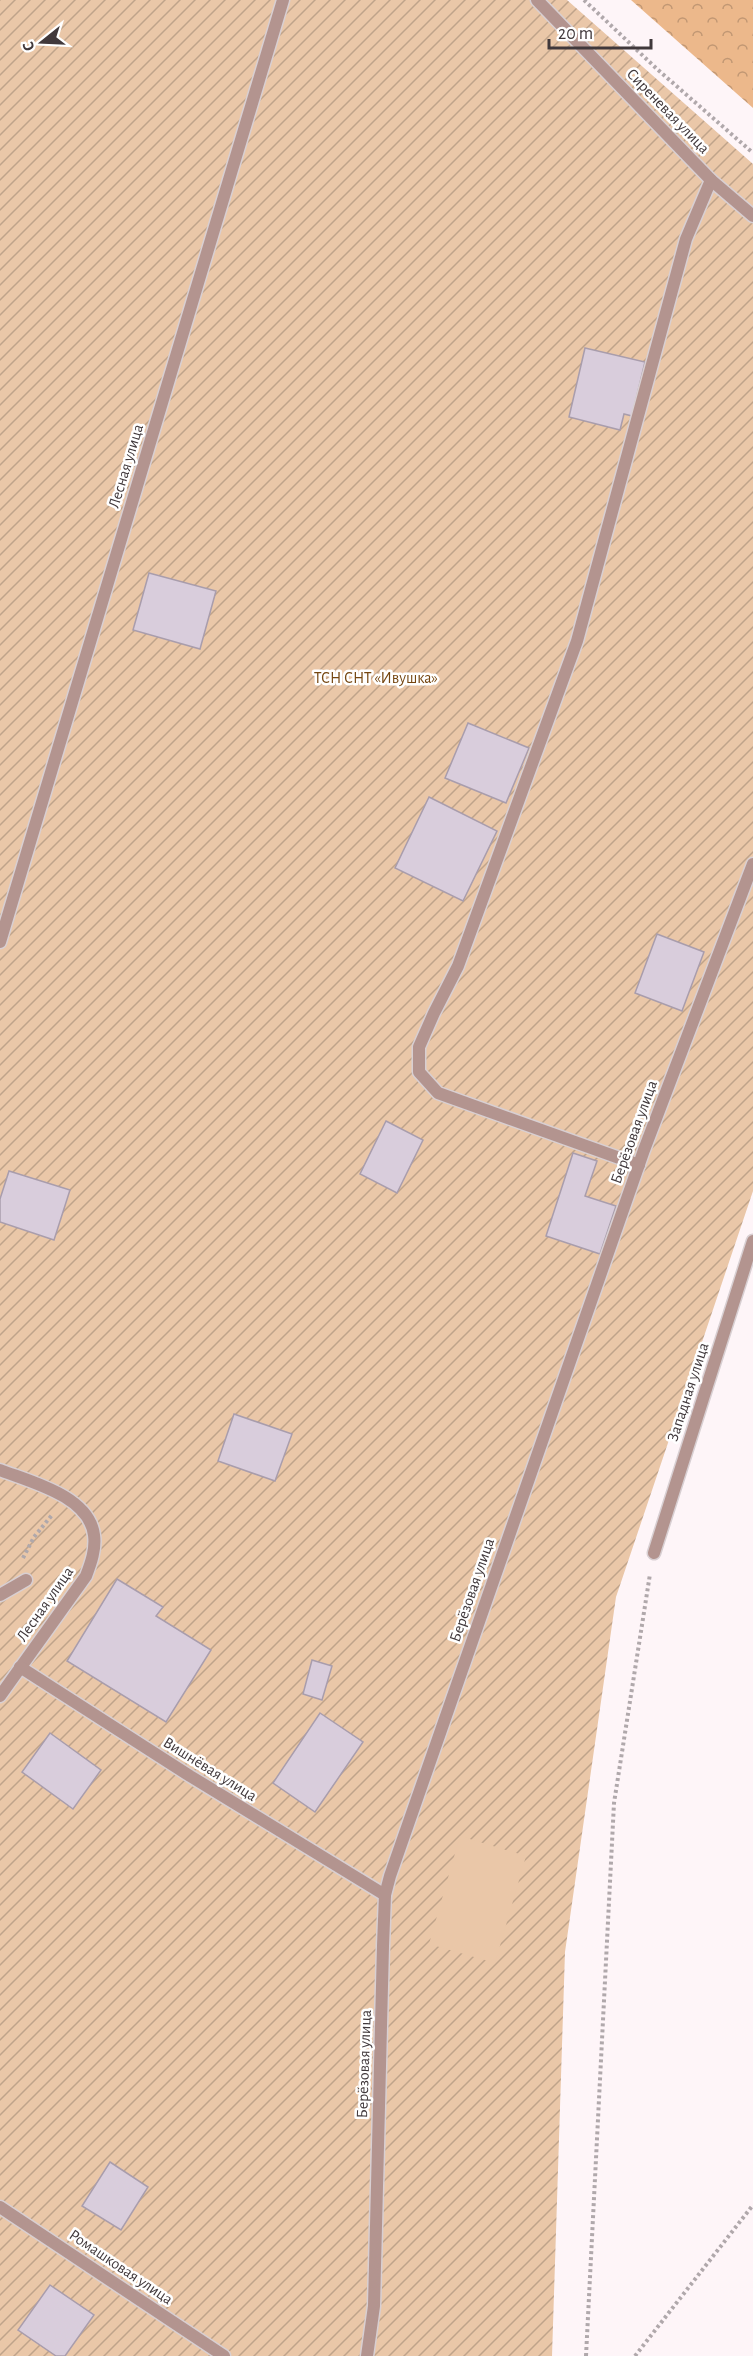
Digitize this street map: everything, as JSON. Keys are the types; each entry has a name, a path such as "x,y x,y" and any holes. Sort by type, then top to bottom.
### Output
{"street":[{"name":"Лесная улица","path":"0,942 283,0"},
{"name":"Сиреневая улица","path":"537,0 711,180 753,216"},
{"path":"639,1165 438,1093 419,1072 419,1047 434,1012 459,966 577,641 686,239 711,180"},
{"name":"Берёзовая улица","path":"367,2356 374,2306 385,1895 639,1165 753,864"},
{"name":"Западная улица","path":"654,1553 753,1241"},
{"name":"Лесная улица","path":"0,1470 47,1488 65,1498 87,1514 94,1535 93,1556 86,1576 0,1696"},
{"path":"0,1595 26,1580"},
{"name":"Вишнёвая улица","path":"20,1667 190,1776 385,1895"},
{"name":"Ромашковая улица","path":"0,2207 224,2356"}],"path":[{"path":"584,0 657,69 753,153"},
{"path":"12,1587 21,1562 34,1537 65,1498"},
{"path":"586,2356 614,1803 654,1553"},
{"path":"635,2356 753,2205"}],"green space":[{"name":"ТСН СНТ «Ивушка»","path":"0,0 567,0 753,164 753,1191 616,1597 565,1952 552,2356 0,2356"},
{"path":"631,0 753,0 753,108"},
{"path":"460,1836 526,1856 495,1963 429,1944"}],"building":[{"path":"585,348 645,362 632,416 624,414 620,430 569,417"},
{"path":"149,573 216,591 200,649 133,630"},
{"path":"468,723 529,748 506,803 445,778"},
{"path":"429,797 497,831 463,901 395,868"},
{"path":"657,934 704,952 682,1011 635,993"},
{"path":"386,1121 423,1140 397,1193 360,1174"},
{"path":"573,1153 597,1161 585,1196 616,1206 600,1254 546,1236"},
{"path":"9,1171 70,1190 54,1240 0,1222 0,1199"},
{"path":"234,1414 292,1434 275,1481 218,1461"},
{"path":"117,1579 163,1607 156,1616 211,1650 166,1722 67,1661"},
{"path":"312,1660 332,1666 322,1700 303,1694"},
{"path":"320,1713 363,1742 315,1812 273,1783"},
{"path":"50,1733 101,1770 73,1809 22,1772"},
{"path":"110,2162 148,2187 121,2230 82,2206"},
{"path":"50,2285 94,2315 65,2356 56,2356 18,2330"}]}
